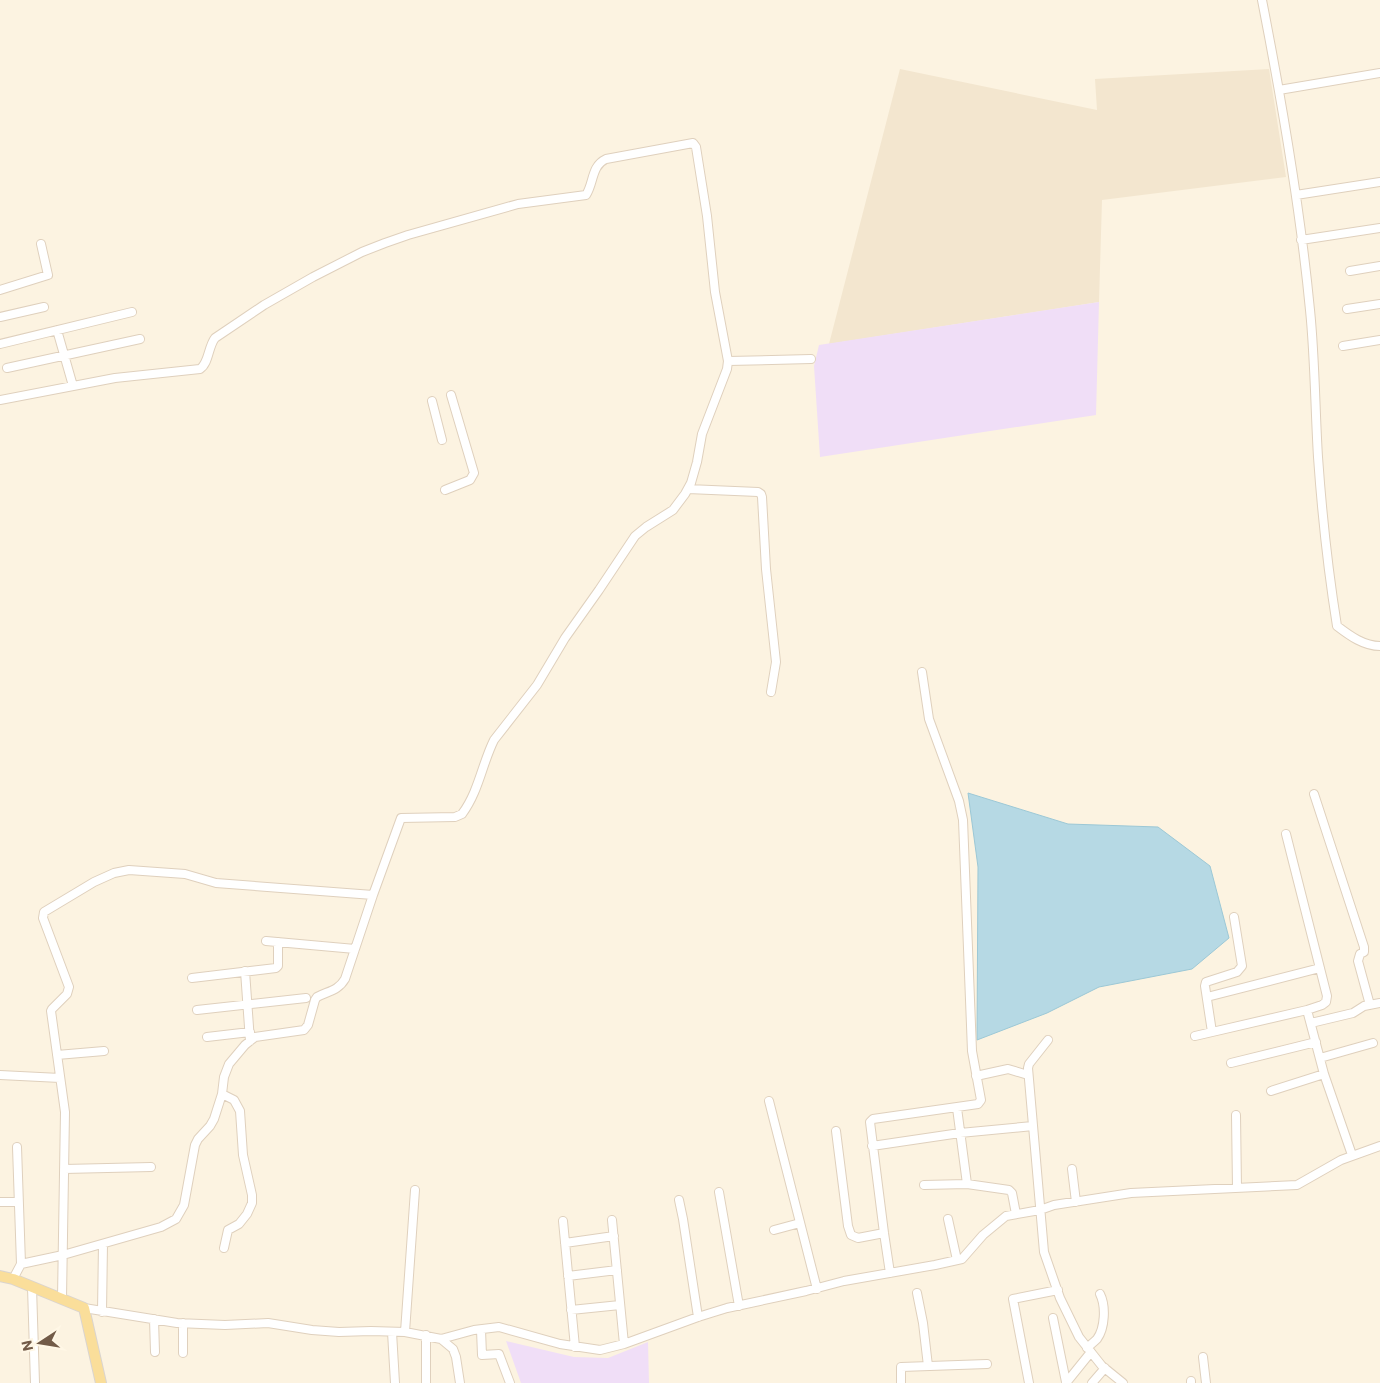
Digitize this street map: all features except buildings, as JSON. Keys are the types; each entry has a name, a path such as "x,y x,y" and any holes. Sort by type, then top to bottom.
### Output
{"main road":[{"path":"0,1276 32,1286 84,1308 102,1383"}],"street":[{"path":"1262,0 1296,195 1310,311 1318,459 1326,550 1337,626 1353,638 1374,646 1380,646"},
{"path":"1279,90 1380,73"},
{"path":"0,400 115,378 200,370 204,366 211,343 215,338 264,305 362,252 408,235 499,209 529,202 583,195 588,193 596,167 606,159 692,143 698,150 715,292 728,361 702,434 697,462 688,488 676,506 635,536 625,550 565,638 537,685 494,740 479,783 462,814 455,817 401,818 345,979 338,989 316,997 308,1025 304,1030 255,1037 207,1037"},
{"path":"1296,195 1380,182"},
{"path":"1301,240 1380,228"},
{"path":"0,290 48,275 41,244"},
{"path":"1350,271 1380,266"},
{"path":"1347,309 1380,304"},
{"path":"0,316 44,306"},
{"path":"0,344 132,312"},
{"path":"57,330 74,386"},
{"path":"7,368 140,339"},
{"path":"1343,346 1380,340"},
{"path":"728,361 811,359"},
{"path":"445,490 470,480 474,473 451,395"},
{"path":"432,401 442,440"},
{"path":"688,488 758,492 761,494 766,569 776,662 771,692"},
{"path":"890,1273 870,1122 873,1119 957,1108 980,1102 972,1043 963,820 959,801 929,719 922,672"},
{"path":"1314,794 1364,947 1364,952 1360,954 1358,961 1370,1005"},
{"path":"1195,1036 1308,1010 1326,1002 1320,968 1286,834"},
{"path":"62,1298 65,1112 51,1011 67,994 69,987 43,915 46,910 94,882 129,870 190,875 216,883 373,895"},
{"path":"1212,1032 1206,982 1237,972 1242,966 1234,917"},
{"path":"266,941 355,949"},
{"path":"192,978 276,968 278,966 278,942"},
{"path":"1207,997 1320,968"},
{"path":"21,1264 103,1244 161,1227 176,1219 184,1205 195,1145 214,1119 229,1064 250,1036 245,971"},
{"path":"197,1010 306,998"},
{"path":"1311,1023 1353,1013 1362,1007 1380,1003"},
{"path":"1308,1010 1324,1074 1352,1155"},
{"path":"1048,1040 1029,1064 1028,1075 1044,1252 1058,1290 1079,1337 1105,1368 1123,1383"},
{"path":"1231,1063 1316,1042"},
{"path":"1320,1058 1373,1043"},
{"path":"57,1055 104,1051"},
{"path":"976,1076 1008,1069 1028,1075"},
{"path":"1271,1091 1324,1074"},
{"path":"0,1075 60,1078"},
{"path":"222,1094 234,1100 240,1111 244,1155 252,1195 248,1214 240,1224 228,1230 224,1248"},
{"path":"769,1101 817,1288"},
{"path":"957,1108 967,1184"},
{"path":"1236,1115 1237,1188"},
{"path":"872,1146 960,1133 1033,1126"},
{"path":"836,1132 848,1226 851,1235 858,1238 884,1233"},
{"path":"12,1279 21,1264 17,1146"},
{"path":"441,1339 499,1328 560,1344 600,1350 624,1344 698,1317 739,1306 844,1281 962,1259 983,1236 1006,1216 1040,1210 1054,1205 1144,1192 1297,1185 1352,1155 1380,1146"},
{"path":"64,1169 151,1167"},
{"path":"1072,1168 1076,1202"},
{"path":"924,1185 967,1184 1011,1191 1016,1214"},
{"path":"405,1332 415,1190"},
{"path":"719,1192 739,1306"},
{"path":"679,1200 698,1317"},
{"path":"0,1202 18,1202"},
{"path":"948,1219 957,1260"},
{"path":"612,1220 624,1344"},
{"path":"563,1221 575,1347"},
{"path":"774,1230 800,1223"},
{"path":"565,1243 614,1236"},
{"path":"102,1312 103,1244"},
{"path":"568,1276 617,1270"},
{"path":"32,1286 35,1383"},
{"path":"1029,1383 1013,1299 1058,1290"},
{"path":"917,1293 928,1366"},
{"path":"1066,1383 1097,1338 1101,1329 1104,1311 1103,1299 1100,1294"},
{"path":"571,1310 620,1305"},
{"path":"84,1308 183,1323 226,1325 268,1323 339,1332 405,1332 426,1335 441,1339 453,1349 460,1383"},
{"path":"1053,1318 1066,1383"},
{"path":"154,1319 155,1352"},
{"path":"183,1323 183,1353"},
{"path":"481,1330 482,1355 498,1354 510,1383"},
{"path":"392,1332 395,1383"},
{"path":"426,1335 426,1383"},
{"path":"1202,1357 1206,1383"},
{"path":"901,1383 901,1367 987,1364"},
{"path":"1092,1383 1105,1368"},
{"path":"1099,1375 1103,1383"}],"shaded area":[{"path":"900,69 1097,110 1095,79 1269,69 1286,177 1102,200 1099,302 829,344"},
{"path":"1099,302 1096,415 820,457 814,366 819,345"},
{"path":"506,1341 574,1357 608,1358 648,1342 649,1383 521,1383"}],"water":[{"path":"968,793 1068,824 1158,827 1210,866 1229,938 1192,969 1099,987 1047,1013 977,1040 978,867"}]}
